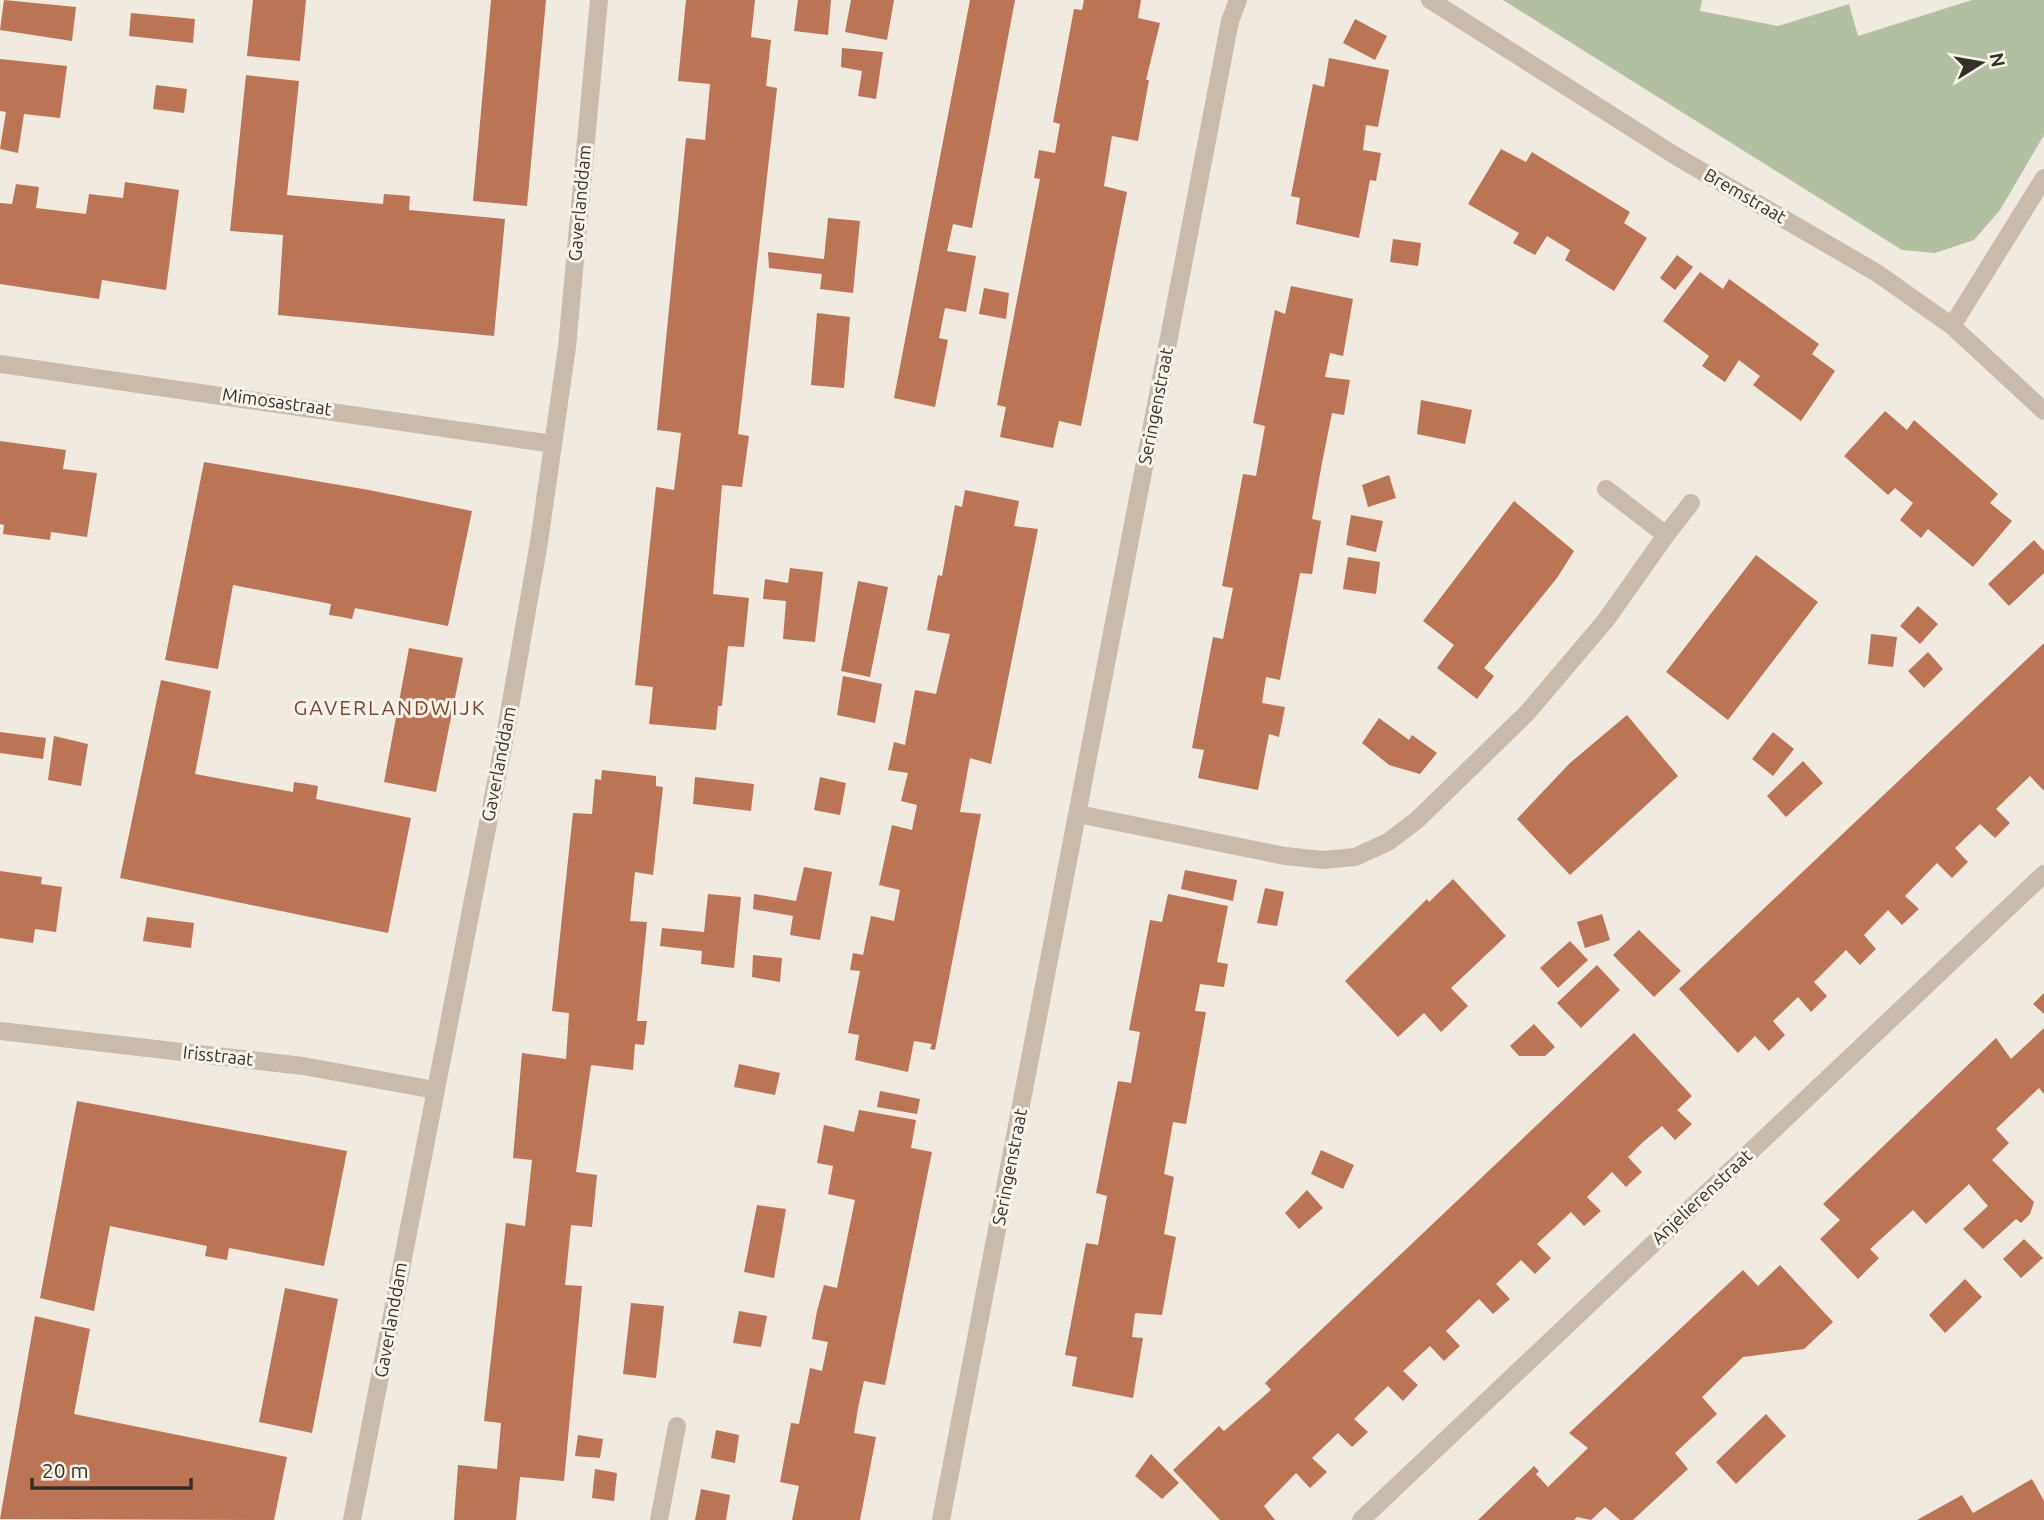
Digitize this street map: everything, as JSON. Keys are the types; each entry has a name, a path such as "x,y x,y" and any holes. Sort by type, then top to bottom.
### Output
{"street":[{"name":"Gaverlanddam","path":"352,1520 505,736 553,444 567,347 599,0"},
{"name":"Seringenstraat","path":"941,1520 1230,21 1238,0"},
{"name":"Bremstraat","path":"1430,0 1678,158 1877,273 1952,326 2044,411"},
{"path":"1952,326 2044,178"},
{"name":"Mimosastraat","path":"0,364 553,444"},
{"path":"1606,489 1665,535"},
{"path":"1079,814 1285,856 1323,860 1355,857 1377,847 1417,820 1528,713 1606,620 1665,535 1691,503"},
{"name":"Anjelierenstraat","path":"1361,1520 2044,874"},
{"name":"Irisstraat","path":"0,1031 303,1066 435,1090"},
{"path":"659,1520 677,1426"}],"green space":[{"path":"1503,0 1702,0 1700,11 1778,26 1849,4 1858,36 1972,0 2044,0 2044,135 2000,210 1974,240 1935,253 1902,250"}],"building":[{"path":"4,0 76,7 72,41 0,30"},
{"path":"253,0 306,0 300,61 247,56"},
{"path":"491,0 546,0 527,206 473,201"},
{"path":"686,0 755,0 751,37 771,40 766,86 777,88 738,434 749,436 742,487 722,485 713,594 749,598 744,647 728,646 722,706 718,706 716,730 649,724 653,687 635,685 656,487 674,490 681,433 657,430 686,138 705,140 710,84 678,81"},
{"path":"798,0 831,0 828,35 794,31"},
{"path":"851,0 894,0 887,40 845,32"},
{"path":"970,0 1015,0 972,228 953,224 947,251 976,256 966,312 945,308 939,338 948,340 935,407 894,398"},
{"path":"1084,0 1141,0 1138,18 1160,23 1146,80 1149,80 1138,141 1112,136 1104,186 1127,192 1081,426 1059,421 1053,448 1000,437 1006,407 997,405 1040,179 1034,178 1039,150 1055,153 1060,124 1053,122 1074,9 1082,10"},
{"path":"131,13 195,19 193,43 129,36"},
{"path":"1355,19 1387,36 1375,60 1343,43"},
{"path":"842,48 883,52 876,99 858,96 862,71 841,67"},
{"path":"1329,58 1389,70 1378,127 1366,125 1363,150 1381,153 1376,181 1370,180 1359,238 1296,224 1300,198 1291,196 1313,84 1324,87"},
{"path":"0,59 67,66 60,118 24,114 18,153 0,149 6,112 0,111"},
{"path":"246,75 299,81 287,195 383,204 384,194 410,196 409,210 505,219 494,336 278,315 283,235 230,231"},
{"path":"156,85 187,89 184,113 153,109"},
{"path":"1501,149 1526,162 1532,152 1630,212 1624,223 1647,238 1614,291 1565,260 1570,250 1547,236 1535,255 1513,243 1519,233 1468,204"},
{"path":"125,182 179,190 166,290 102,280 99,299 0,284 0,203 12,204 16,184 39,187 36,208 86,214 89,194 123,198"},
{"path":"828,218 860,221 853,293 820,289 822,274 769,268 768,252 824,259"},
{"path":"1393,239 1421,243 1418,266 1390,262"},
{"path":"1677,255 1693,267 1675,290 1660,278"},
{"path":"1700,272 1723,289 1729,279 1819,344 1812,354 1835,371 1801,421 1753,385 1760,376 1739,360 1725,382 1702,366 1709,356 1663,321"},
{"path":"1291,286 1353,299 1343,356 1330,353 1325,377 1350,380 1344,415 1332,413 1322,463 1312,519 1321,521 1312,574 1300,573 1280,680 1266,677 1262,703 1285,707 1279,737 1269,734 1258,790 1198,778 1204,750 1192,748 1213,637 1223,639 1233,588 1222,586 1243,474 1256,476 1265,426 1253,423 1275,310 1285,314"},
{"path":"984,288 1009,293 1006,319 979,314"},
{"path":"817,313 850,317 844,388 811,385"},
{"path":"1421,400 1472,410 1465,444 1417,434"},
{"path":"1885,411 1907,430 1914,420 1998,494 1990,503 2012,521 1973,567 1928,529 1921,538 1900,520 1913,503 1895,488 1888,495 1844,456"},
{"path":"0,441 66,450 63,469 97,473 87,537 51,532 50,540 3,534 4,525 0,524"},
{"path":"204,462 369,490 472,511 448,626 355,608 352,619 329,615 331,604 233,585 218,669 165,660"},
{"path":"1389,475 1396,498 1368,507 1362,485"},
{"path":"965,490 1019,501 1014,526 1038,529 991,764 970,758 960,812 981,814 935,1050 930,1049 932,1044 914,1041 908,1072 855,1060 859,1035 848,1033 860,971 850,970 853,953 863,955 871,916 894,921 900,890 879,885 892,825 912,830 917,805 901,801 908,773 888,770 894,742 905,745 915,690 936,694 950,634 927,630 938,575 942,576 955,505 962,507"},
{"path":"1514,501 1574,551 1557,578 1484,668 1494,676 1477,699 1437,668 1454,645 1423,621"},
{"path":"1351,515 1383,521 1376,552 1346,545"},
{"path":"2034,540 2044,551 2044,573 2009,606 1988,584"},
{"path":"1756,555 1818,602 1728,720 1666,672"},
{"path":"1348,557 1380,562 1376,594 1343,589"},
{"path":"790,568 823,572 815,642 783,639 786,601 763,599 765,579 788,583"},
{"path":"858,581 888,587 870,677 841,671"},
{"path":"1918,606 1938,624 1920,644 1900,626"},
{"path":"1871,634 1897,637 1893,667 1868,664"},
{"path":"2044,643 2044,791 2030,776 1996,809 2010,823 1995,838 1980,824 1955,848 1968,862 1952,878 1937,863 1905,896 1919,909 1902,925 1888,910 1864,935 1876,949 1860,965 1846,950 1814,982 1827,996 1811,1012 1798,997 1773,1021 1785,1035 1769,1051 1755,1036 1738,1053 1679,989"},
{"path":"409,648 463,658 436,792 384,782"},
{"path":"1928,652 1943,669 1924,688 1908,671"},
{"path":"843,676 882,684 875,723 837,715"},
{"path":"161,680 211,691 195,774 293,792 294,782 318,786 316,799 411,818 388,933 120,878"},
{"path":"1627,715 1678,776 1570,875 1517,819 1570,763"},
{"path":"1379,718 1409,740 1412,735 1437,753 1420,774 1389,765 1362,743"},
{"path":"0,732 46,738 43,759 0,753"},
{"path":"1773,732 1794,749 1773,776 1752,759"},
{"path":"54,736 88,744 81,786 48,780"},
{"path":"1803,761 1823,783 1786,817 1767,796"},
{"path":"602,770 656,776 656,786 663,787 653,875 635,872 630,921 647,922 637,1021 647,1021 644,1045 635,1044 633,1070 591,1065 576,1172 597,1175 592,1227 571,1225 565,1285 582,1286 564,1481 520,1477 516,1520 454,1520 458,1465 497,1469 501,1423 484,1421 506,1223 525,1226 532,1160 513,1158 522,1053 566,1059 569,1013 552,1011 573,813 592,814 595,779 601,780"},
{"path":"695,777 754,784 751,811 693,804"},
{"path":"820,777 846,783 840,815 814,810"},
{"path":"804,867 832,872 820,940 790,935 793,916 753,909 754,894 796,901"},
{"path":"1185,870 1237,880 1233,901 1181,889"},
{"path":"0,871 42,877 41,884 62,887 56,932 35,929 33,943 0,938"},
{"path":"1453,879 1506,936 1451,988 1468,1006 1441,1032 1424,1013 1398,1037 1345,981 1427,899 1429,902"},
{"path":"1265,888 1284,892 1277,926 1257,923"},
{"path":"708,894 741,897 734,968 701,964 702,951 660,946 662,928 704,932"},
{"path":"1168,894 1228,906 1217,962 1228,964 1224,987 1200,984 1195,1011 1206,1012 1186,1124 1173,1122 1164,1174 1174,1177 1164,1234 1176,1237 1162,1315 1135,1313 1132,1337 1143,1338 1133,1398 1072,1386 1077,1357 1065,1355 1086,1243 1098,1245 1107,1196 1096,1193 1118,1081 1131,1083 1140,1032 1129,1030 1150,920 1162,922"},
{"path":"1602,914 1610,940 1585,948 1577,922"},
{"path":"147,917 194,923 191,948 143,941"},
{"path":"1639,930 1681,971 1654,997 1613,955"},
{"path":"1570,941 1588,960 1558,988 1540,968"},
{"path":"753,955 782,958 780,982 752,977"},
{"path":"1597,965 1620,990 1581,1028 1557,1003"},
{"path":"2044,993 2044,1014 2033,1004"},
{"path":"1534,1024 1555,1047 1545,1056 1519,1056 1510,1046"},
{"path":"2044,1028 2044,1094 2039,1088 1996,1129 2009,1143 1992,1160 2034,1202 2030,1214 2021,1223 2016,1219 1983,1249 1963,1229 1988,1206 1969,1184 1926,1224 1913,1210 1870,1249 1879,1258 1858,1279 1820,1239 1840,1220 1823,1204 1996,1038 2011,1059"},
{"path":"1634,1033 1692,1096 1677,1110 1692,1124 1675,1140 1662,1126 1643,1142 1628,1157 1642,1172 1626,1187 1612,1172 1587,1197 1601,1211 1584,1226 1571,1212 1537,1244 1551,1258 1535,1274 1521,1260 1496,1284 1510,1299 1493,1314 1479,1299 1446,1331 1460,1346 1444,1361 1430,1346 1403,1371 1418,1385 1403,1401 1388,1386 1354,1419 1368,1432 1352,1447 1338,1433 1312,1458 1327,1472 1310,1488 1296,1473 1264,1506 1275,1520 1220,1520 1173,1470 1219,1426 1224,1431 1271,1390 1265,1383"},
{"path":"739,1064 780,1073 775,1095 734,1087"},
{"path":"880,1091 920,1099 917,1114 877,1107"},
{"path":"77,1101 347,1151 324,1266 229,1248 227,1260 205,1256 207,1246 110,1226 94,1311 40,1298"},
{"path":"859,1110 916,1120 911,1148 932,1152 885,1385 864,1381 858,1408 854,1433 876,1437 860,1520 792,1520 799,1486 780,1482 791,1423 799,1424 810,1368 822,1371 828,1342 812,1339 817,1311 824,1285 837,1288 855,1200 828,1194 833,1166 817,1163 824,1125 854,1132"},
{"path":"1321,1150 1354,1165 1343,1189 1311,1174"},
{"path":"1307,1190 1323,1208 1299,1229 1285,1213"},
{"path":"757,1205 786,1209 774,1278 744,1272"},
{"path":"2024,1239 2043,1258 2021,1278 2003,1259"},
{"path":"1780,1265 1833,1322 1804,1349 1743,1357 1702,1397 1717,1414 1675,1453 1688,1469 1633,1520 1620,1520 1605,1507 1591,1520 1577,1517 1574,1520 1478,1520 1534,1466 1539,1471 1536,1474 1548,1487 1588,1448 1569,1433 1743,1270 1758,1286"},
{"path":"1965,1279 1982,1297 1945,1333 1929,1315"},
{"path":"285,1288 338,1299 312,1433 259,1422"},
{"path":"631,1303 664,1306 656,1378 623,1374"},
{"path":"739,1311 767,1316 761,1347 733,1343"},
{"path":"35,1316 90,1329 74,1414 287,1457 274,1520 0,1519"},
{"path":"1766,1414 1786,1436 1736,1484 1716,1462"},
{"path":"716,1430 739,1435 735,1463 711,1458"},
{"path":"578,1435 603,1439 600,1458 575,1456"},
{"path":"1151,1454 1179,1483 1162,1499 1135,1476"},
{"path":"595,1469 617,1473 614,1501 592,1498"},
{"path":"2032,1479 2044,1501 2044,1520 1917,1520 1962,1495 1973,1513"},
{"path":"701,1489 730,1495 726,1520 695,1520"}],"district":[{"name":"GAVERLANDWIJK","path":"390,708"}]}
